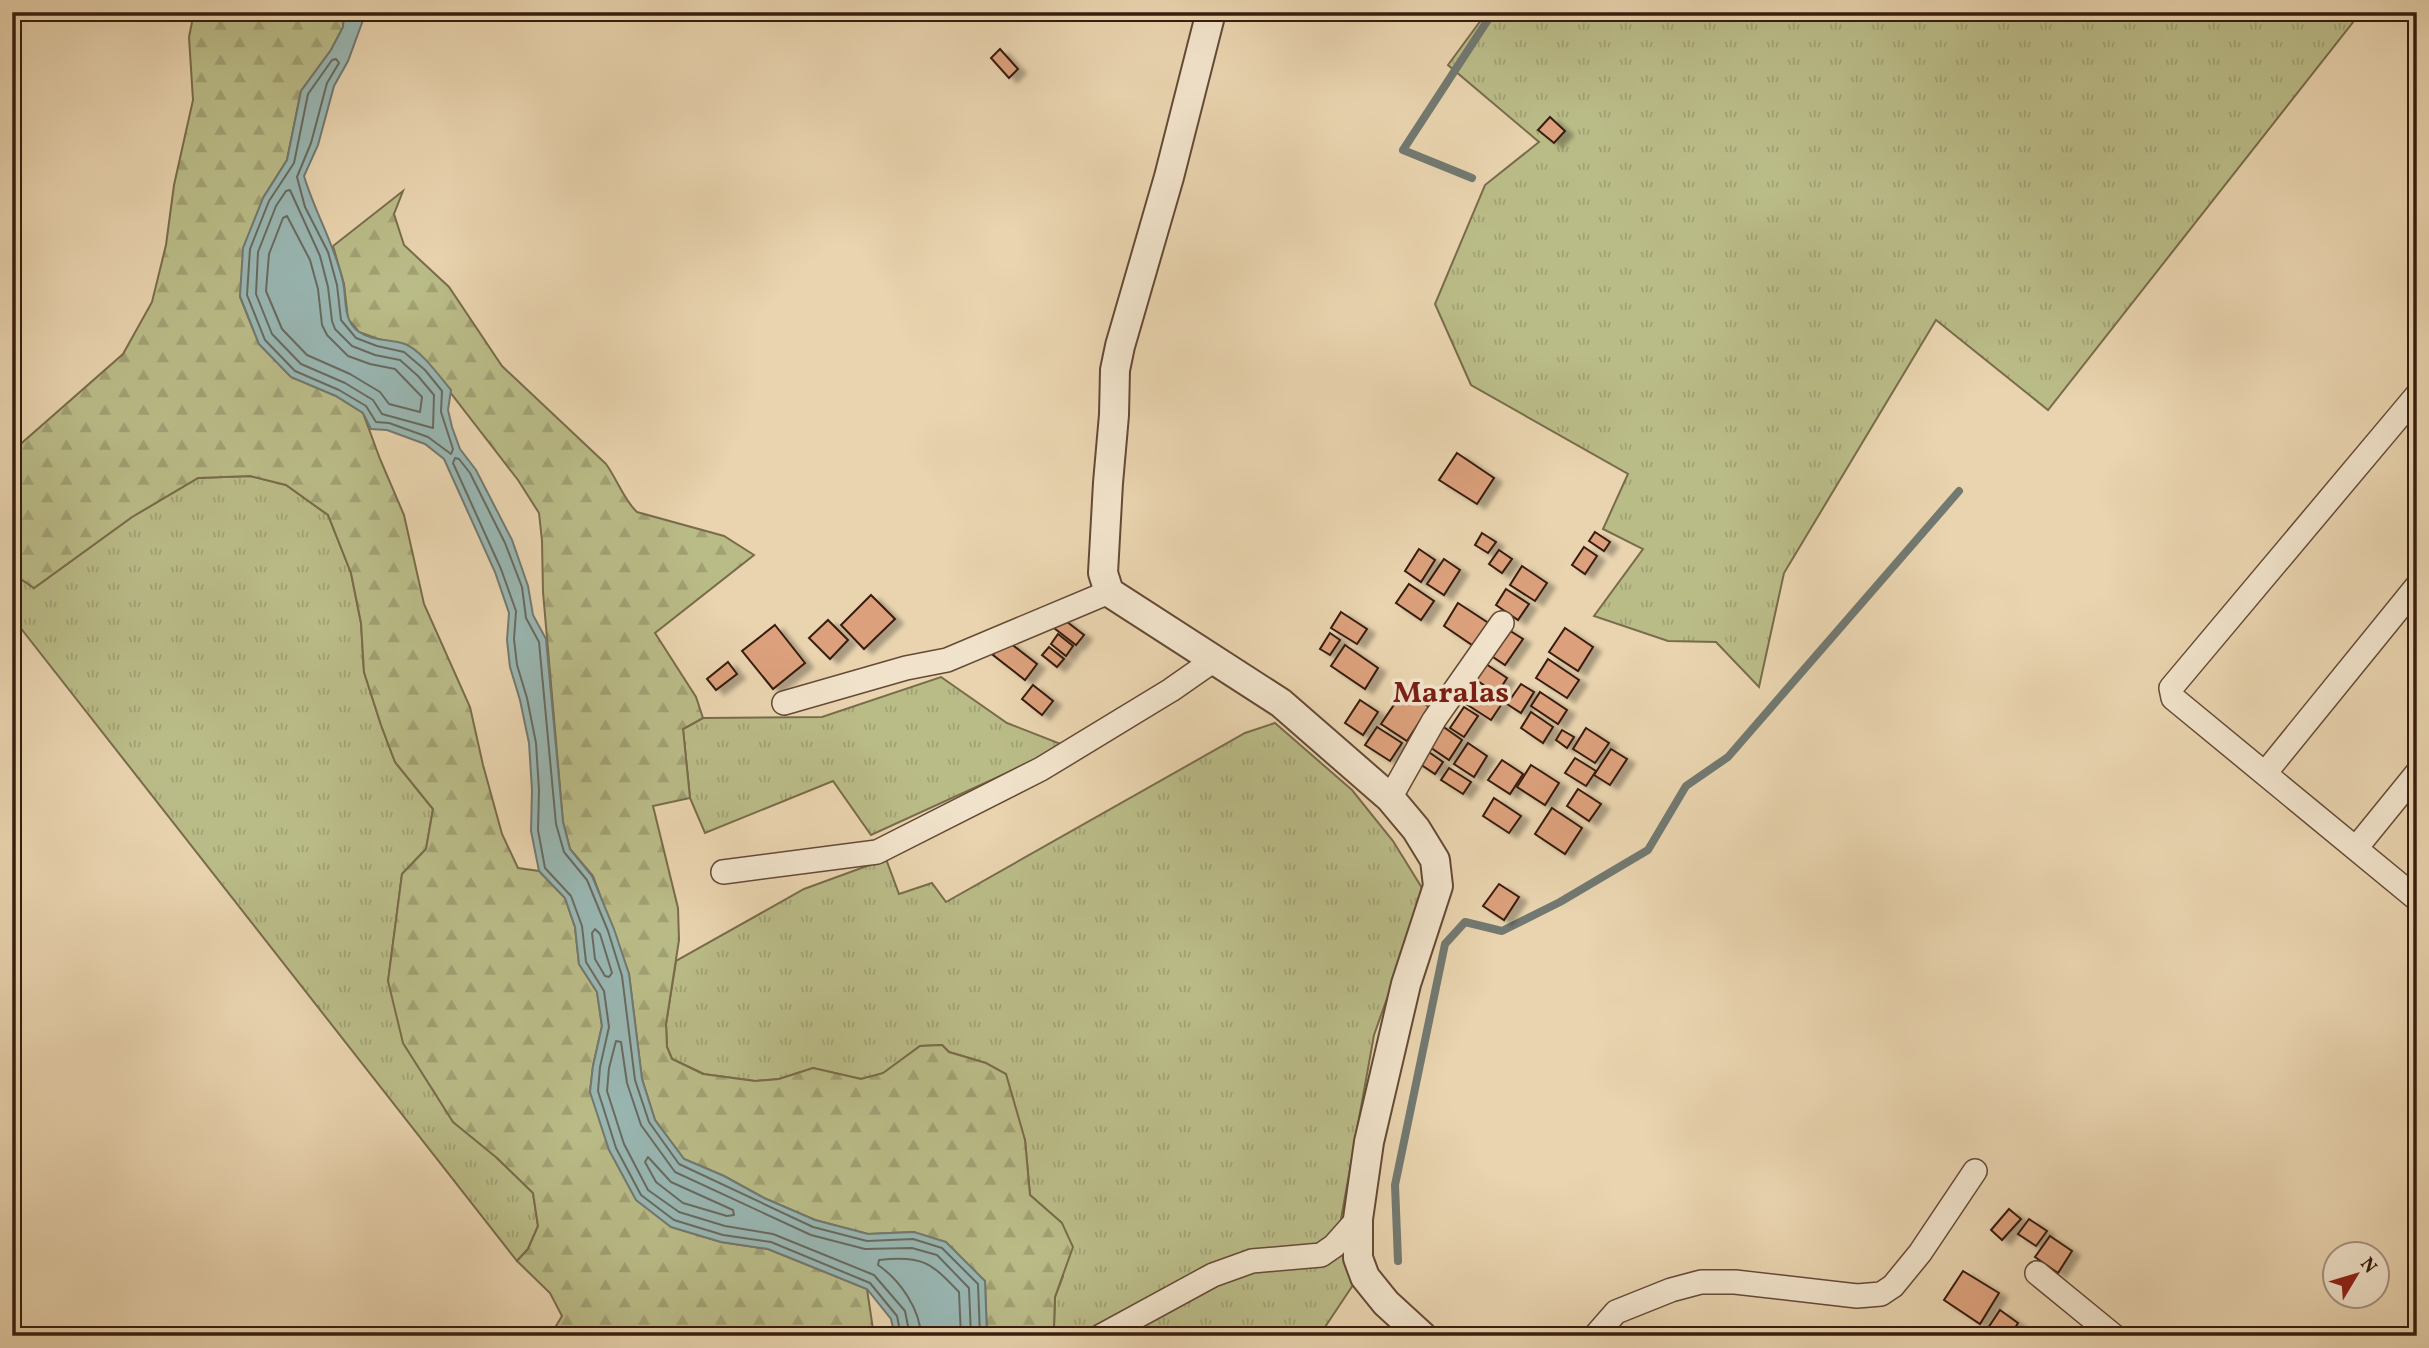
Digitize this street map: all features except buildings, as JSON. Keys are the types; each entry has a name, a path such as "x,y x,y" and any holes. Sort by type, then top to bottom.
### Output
{"street":[{"path":"1211,12 1173,164 1115,370 1103,573 1109,592 1282,703 1390,798 1416,829 1435,860 1438,886 1406,984 1369,1142 1358,1219 1358,1258 1365,1277 1386,1303 1422,1336"},
{"path":"2417,396 2171,688 2173,698 2417,898"},
{"path":"2266,772 2417,586"},
{"path":"784,703 906,668 947,660 1109,592"},
{"path":"1390,798 1434,720 1502,623"},
{"path":"723,873 877,852 1041,769 1171,690 1214,660"},
{"path":"2356,848 2417,773"},
{"path":"1595,1336 1616,1312 1671,1290 1701,1282 1735,1282 1857,1296 1881,1294 1894,1286 1920,1253 1975,1171"},
{"path":"1101,1336 1213,1275 1252,1261 1321,1255 1334,1246 1358,1219"},
{"path":"2037,1273 2113,1336"}],"green space":[{"path":"194,12 344,12 343,27 331,50 301,91 287,160 263,198 240,297 259,344 291,377 336,396 363,413 404,515 424,604 470,707 502,834 518,868 539,871 565,898 575,927 579,964 597,992 602,1026 590,1092 671,1227 721,1242 768,1249 867,1289 874,1336 550,1336 562,1316 550,1293 517,1261 528,1249 538,1226 533,1193 497,1158 453,1122 403,1043 388,981 402,874 426,849 433,809 395,762 381,725 364,672 361,623 351,573 328,515 286,485 250,476 198,478 132,517 34,588 12,573 12,454 123,354 152,302 166,245 174,185 193,100 189,37"},
{"path":"1487,12 2361,12 2048,410 1936,320 1784,573 1759,687 1716,642 1668,641 1594,616 1643,549 1603,529 1628,474 1471,385 1435,304 1485,185 1539,142 1448,65"},
{"path":"403,191 394,214 404,245 449,287 502,366 606,464 628,502 637,512 724,536 754,555 655,633 696,697 703,718 683,729 690,798 653,806 678,908 679,940 666,1024 667,1047 672,1059 703,1074 755,1081 779,1079 813,1068 861,1079 883,1073 920,1046 942,1045 949,1052 986,1063 1006,1074 1025,1140 1030,1195 1062,1223 1073,1247 1055,1297 1054,1327 1050,1336 987,1336 985,1281 914,1232 868,1234 815,1220 764,1198 724,1176 684,1159 655,1120 642,1079 629,974 593,876 570,849 563,822 543,592 539,513 518,480 429,365 407,345 359,332 348,319 344,284 333,246"},
{"path":"250,476 286,485 328,515 351,573 361,623 364,672 381,725 395,762 433,809 426,849 402,874 388,982 497,1158 533,1193 538,1226 528,1249 517,1261 12,617 12,573 34,588 132,517 198,478"},
{"path":"941,677 1007,723 1066,746 871,835 833,781 705,833 690,798 683,729 703,718 822,717"},
{"path":"1275,723 1352,790 1393,841 1422,888 1406,945 1374,1035 1341,1219 1353,1285 1319,1336 1050,1336 1054,1327 1055,1297 1063,1276 1062,1223 1030,1195 1025,1140 986,1063 949,1052 942,1045 920,1046 883,1074 861,1079 813,1068 779,1079 755,1081 704,1074 672,1059 667,1047 666,1024 676,961 804,889 886,859 899,894 932,883 946,902 1245,733"}],"water":[{"path":"344,12 366,12 348,61 334,86 318,145 304,176 339,268 350,322 364,335 411,347 430,364 451,390 448,410 460,449 476,470 512,540 528,586 533,615 546,639 563,822 570,849 592,876 629,974 642,1079 655,1120 684,1159 815,1220 868,1234 914,1232 946,1242 985,1281 987,1336 895,1336 891,1319 867,1289 768,1249 721,1242 671,1227 636,1200 609,1150 590,1092 602,1026 597,992 579,964 575,927 565,898 539,871 531,831 529,743 510,667 507,640 509,613 495,572 444,459 425,444 387,430 371,429 363,413 336,396 291,377 259,344 240,296 243,248 263,198 287,160 301,91 331,50 343,27"}],"waterway":[{"path":"1472,178 1403,150 1493,12"},
{"path":"1398,1261 1395,1185 1445,944 1465,922 1502,931 1560,902 1648,850 1686,786 1728,757 1959,491"}],"district":[{"name":"Maralas","path":"1451,692"}]}
